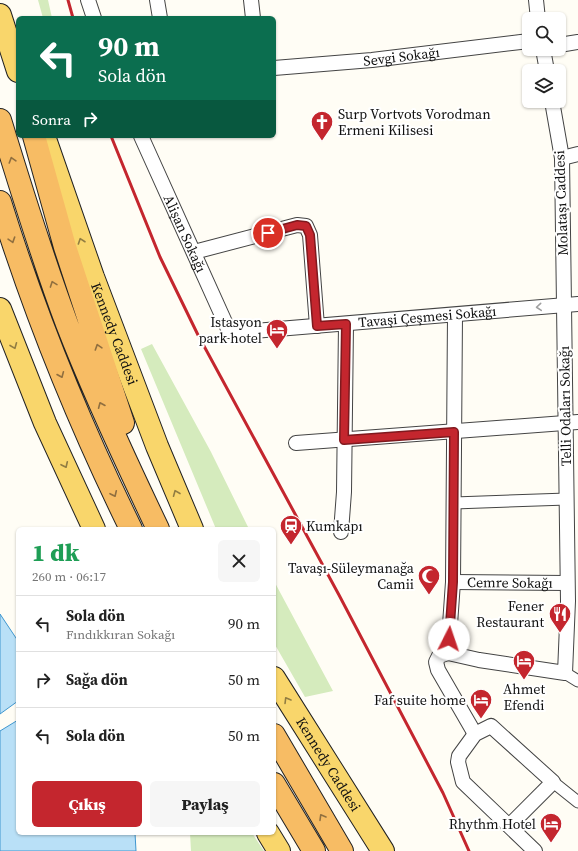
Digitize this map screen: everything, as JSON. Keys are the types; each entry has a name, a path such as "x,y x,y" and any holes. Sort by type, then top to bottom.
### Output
{"highway":[{"path":"0,120 46,265 68,325 114,435 157,527"},
{"path":"35,138 65,247 115,398 161,527"},
{"path":"0,202 13,243 57,365 86,434 130,527"},
{"path":"276,738 342,851"},
{"path":"276,787 314,851"}],"main road":[{"path":"0,15 16,65"},
{"name":"Kennedy Caddesi","path":"45,138 93,277 160,453 191,527"},
{"path":"0,309 45,423 93,527"},
{"name":"Kennedy Caddesi","path":"276,681 383,851"},
{"path":"269,835 279,851"}],"street":[{"path":"88,0 93,16"},
{"path":"157,0 160,16"},
{"path":"251,0 253,16"},
{"path":"536,0 537,12"},
{"name":"Sevgi Sokağı","path":"276,68 372,60 522,42"},
{"path":"566,44 578,42"},
{"name":"Molataşı Caddesi","path":"553,108 562,158 564,306"},
{"name":"Alişan Sokağı","path":"142,138 229,331"},
{"path":"562,158 578,154"},
{"path":"194,252 297,225 306,226 310,235 317,326"},
{"name":"Tavaşi Çeşmesi Sokağı","path":"229,331 241,332 346,324 578,304"},
{"name":"Telli Odaları Sokağı","path":"564,306 572,422 567,499 567,583 573,600 565,673"},
{"path":"448,653 453,582 455,315"},
{"path":"341,532 344,492 346,324"},
{"path":"296,443 572,422"},
{"path":"454,504 567,499"},
{"name":"Cemre Sokağı","path":"453,582 567,583"},
{"path":"475,734 438,670 436,662 439,656 448,653 479,660 565,673 578,680"},
{"path":"535,851 463,782 458,762 459,756 475,734 491,726 578,802"},
{"path":"509,826 554,782"}],"green space":[{"path":"38,0 48,0 52,16 42,16"},
{"path":"152,344 211,452 248,527 215,527 141,349"},
{"path":"276,585 333,691 305,697 276,646"},
{"path":"190,835 253,835 264,851 191,851"}],"water":[{"path":"0,614 16,638 16,702 0,714"},
{"path":"16,721 16,835 135,835 136,851 0,851 0,731"}],"railway":[{"path":"68,0 72,16"},
{"path":"112,138 160,257 198,335 339,595 443,793 469,851"}],"place":[{"name":"Surp Vortvots Vorodman Ermeni Kilisesi","path":"322,142"},
{"name":"Istasyon park hotel","path":"277,350"},
{"name":"Kumkapı","path":"291,546"},
{"name":"Tavaşı-Süleymanağa Camii","path":"429,596"},
{"name":"Fener Restaurant","path":"560,634"},
{"name":"Ahmet Efendi","path":"524,680"},
{"name":"Faf suite home","path":"481,720"},
{"name":"Rhythm Hotel","path":"551,844"}],"route":[{"path":"268,233 297,225 306,226 310,235 317,326 346,324 344,440 454,432 453,582 449,639"}]}
